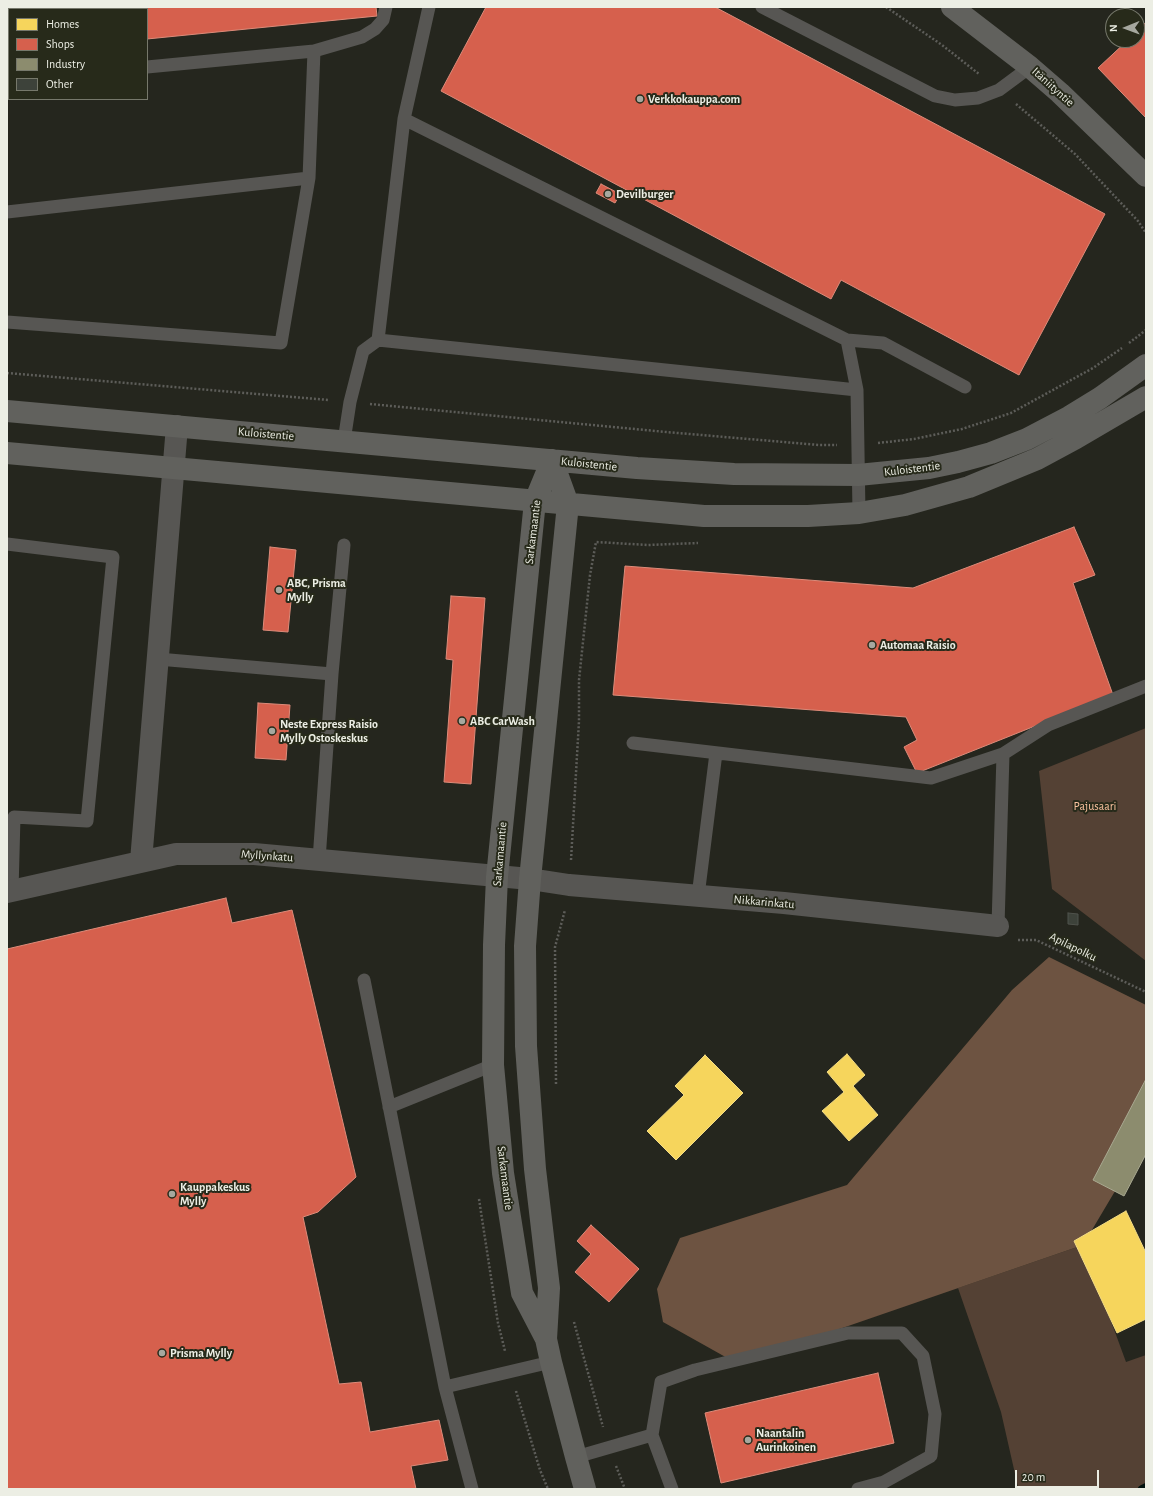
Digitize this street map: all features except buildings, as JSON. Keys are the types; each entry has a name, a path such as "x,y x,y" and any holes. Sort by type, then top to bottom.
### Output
{"street":[{"name":"Itäniityntie","path":"952,7 1030,67 1060,93 1146,176"},
{"name":"Kuloistentie","path":"7,411 621,467 734,474 858,475 929,468 991,453 1027,439 1069,417 1100,398 1146,365"},
{"path":"7,454 704,516 808,516 859,513 905,505 969,487 1037,459 1146,397"},
{"path":"141,861 177,426"},
{"name":"Sarkamaantie","path":"552,460 535,501 497,877 494,945 493,1065 502,1173 522,1293 546,1339 585,1489"},
{"name":"Sarkamaantie","path":"546,1339 549,1288 535,1169 526,1046 525,946 530,880 568,504 552,460"},
{"name":"Myllynkatu","path":"9,891 176,854 214,853 254,854 530,880"},
{"name":"Nikkarinkatu","path":"530,880 784,903 1006,933"}],"lane":[{"path":"148,67 314,51 362,37 375,29 383,20 386,7"},
{"path":"378,340 404,119 429,7"},
{"path":"762,7 935,96 955,100 978,98 999,90 1030,67"},
{"path":"7,322 281,343 309,178 314,51"},
{"path":"404,119 847,340 883,343 965,387"},
{"path":"7,212 309,178"},
{"path":"344,441 350,402 363,351 378,340 857,390"},
{"path":"847,340 857,390 859,513"},
{"path":"7,544 113,557 87,821 14,817 9,891"},
{"path":"319,860 332,674 344,545"},
{"path":"158,659 332,674"},
{"path":"633,743 931,778 1003,754 1048,725 1146,686"},
{"path":"698,896 716,753"},
{"path":"1003,754 1006,933"},
{"path":"364,980 388,1108 445,1386 472,1489"},
{"path":"388,1108 493,1065"},
{"path":"672,1489 652,1435 661,1382 695,1370 848,1333 902,1332 923,1356 935,1414 930,1456 884,1482 858,1489"},
{"path":"445,1386 551,1362"},
{"path":"576,1457 610,1449 652,1435"}],"path":[{"path":"886,7 942,45 999,90 1075,154 1138,221 1146,233"},
{"path":"7,373 350,402 819,445 857,445 914,439 962,429 1011,413 1092,368 1139,337 1146,330"},
{"path":"556,1086 556,947 567,900 569,884 579,721 579,680 590,575 596,542"},
{"name":"Apilapolku","path":"1006,933 1036,940 1146,992"},
{"path":"574,1316 574,1324 593,1393 610,1449 625,1489"}],"green space":[{"name":"Pajusaari","path":"1146,728 1146,961 1052,889 1039,771"},
{"path":"1083,1245 1126,1362 1146,1355 1146,1489 1013,1489 1018,1487 1001,1412 958,1288"}],"shaded area":[{"path":"1049,957 1146,1005 1146,1139 1083,1245 738,1364 663,1322 657,1289 680,1238 847,1185 1012,990"}],"waterway":[{"path":"1142,1489 1146,1487"}],"place":[{"name":"Verkkokauppa.com","path":"640,99"},
{"name":"Devilburger","path":"608,194"},
{"name":"ABC, Prisma Mylly","path":"279,590"},
{"name":"Automaa Raisio","path":"872,645"},
{"name":"ABC CarWash","path":"462,721"},
{"name":"Neste Express Raisio Mylly Ostoskeskus","path":"272,731"},
{"name":"Kauppakeskus Mylly","path":"172,1194"},
{"name":"Prisma Mylly","path":"162,1353"},
{"name":"Naantalin Aurinkoinen","path":"748,1440"}]}
